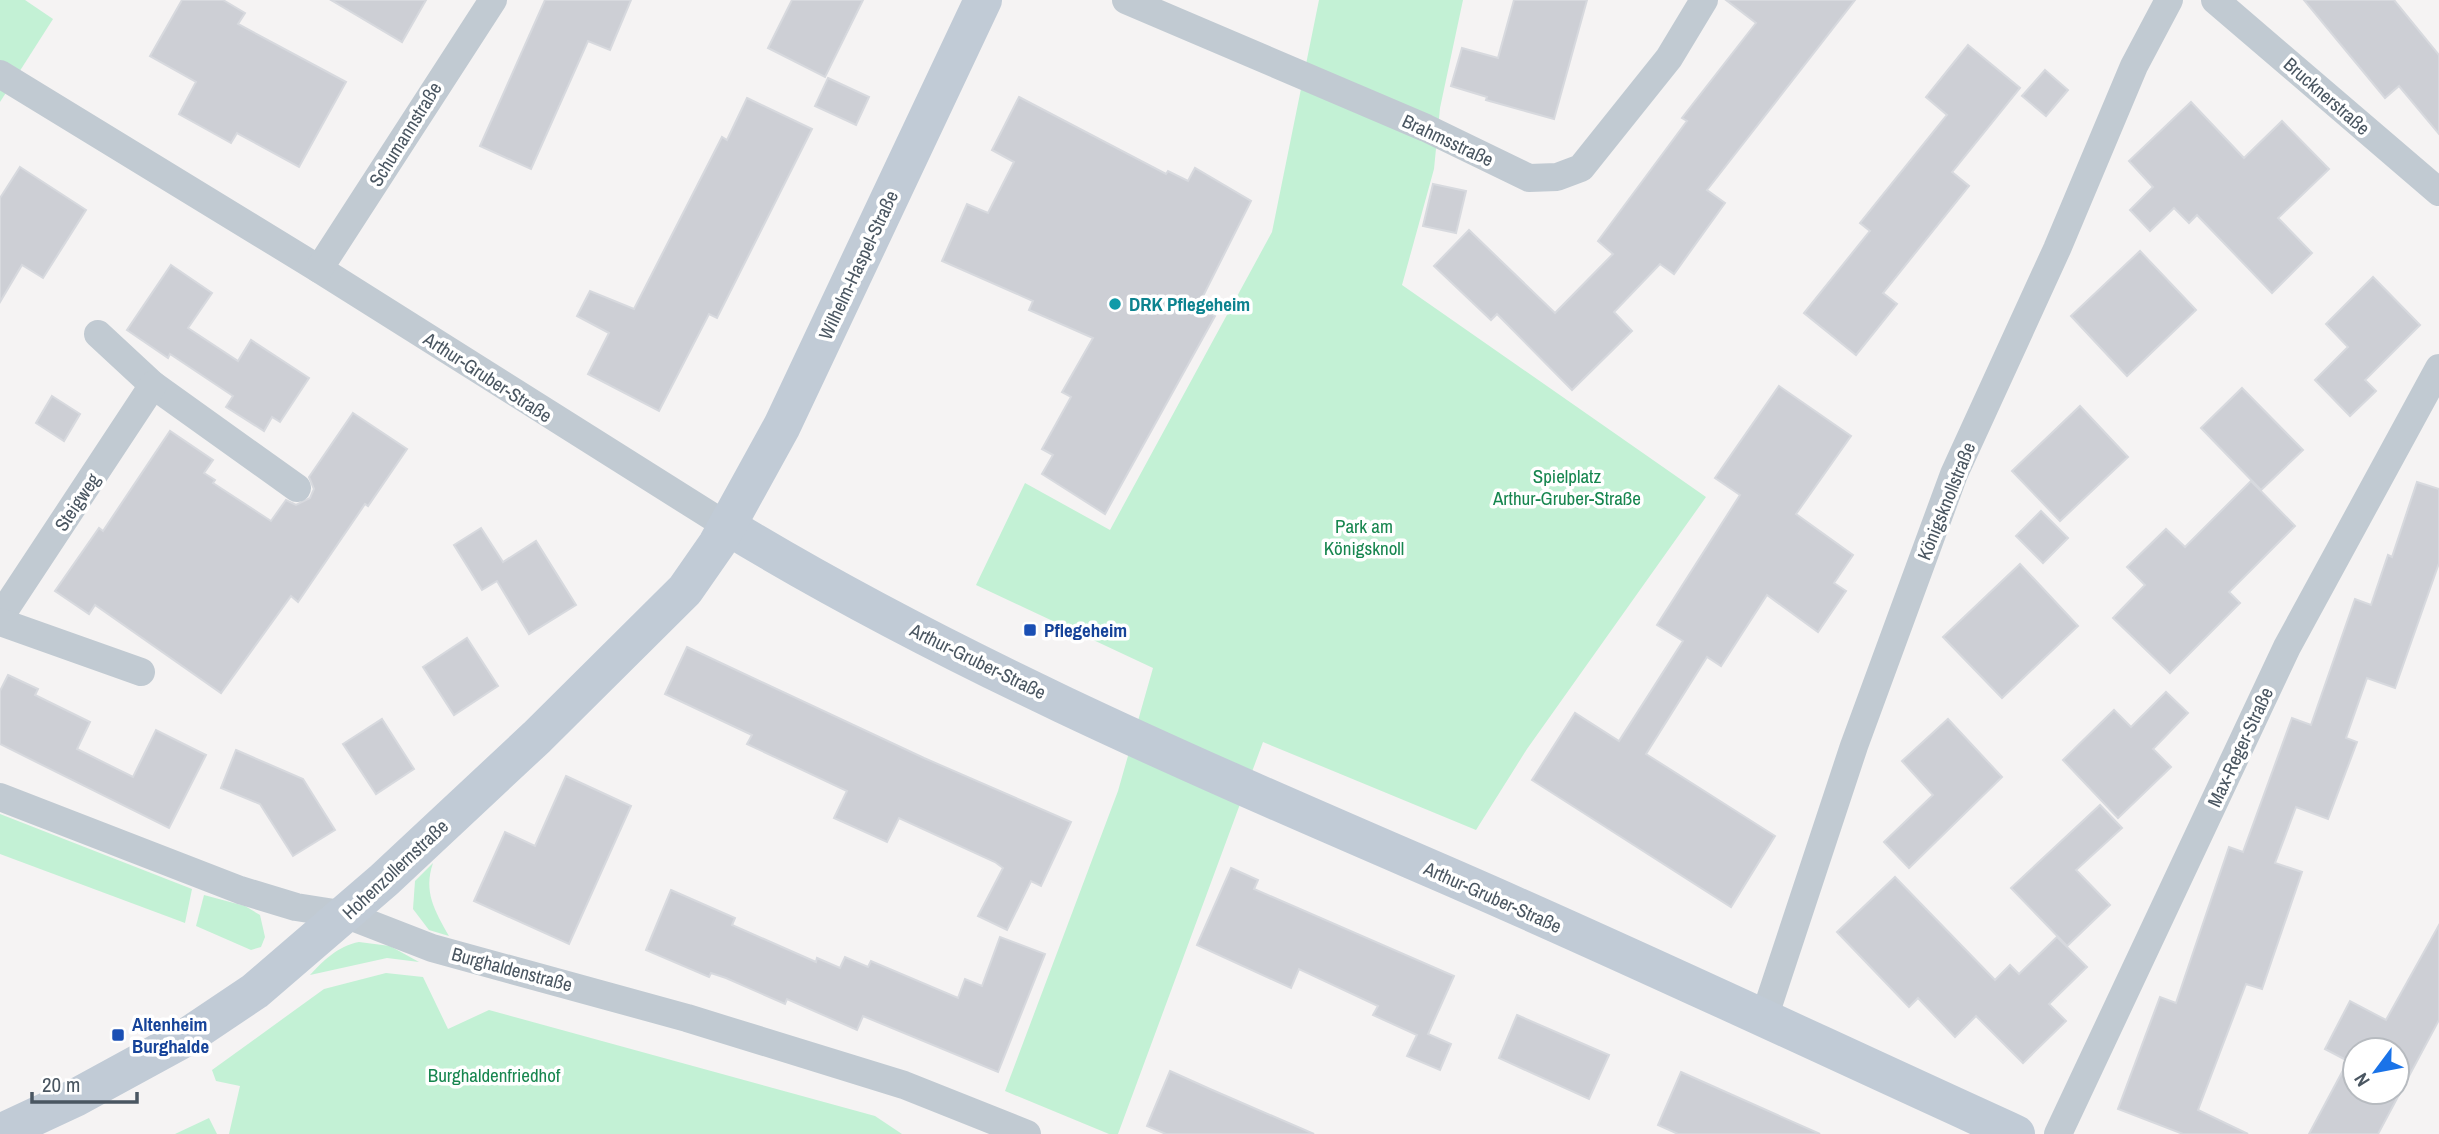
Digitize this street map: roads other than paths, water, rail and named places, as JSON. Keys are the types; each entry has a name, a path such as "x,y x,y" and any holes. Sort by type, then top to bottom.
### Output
{"street":[{"name":"Schumannstraße","path":"319,269 493,0"},
{"name":"Wilhelm-Haspel-Straße","path":"727,527 782,426 983,0"},
{"name":"Brahmsstraße","path":"1126,0 1426,128 1529,178 1556,177 1581,168 1669,58 1704,0"},
{"name":"Königsknollstraße","path":"1764,1018 1854,746 1954,474 2057,249 2134,66 2169,0"},
{"name":"Brucknerstraße","path":"2215,0 2439,192"},
{"name":"Arthur-Gruber-Straße","path":"0,74 319,269 805,574 1220,777 1764,1018 2016,1134"},
{"path":"98,334 153,385 297,488"},
{"name":"Max-Reger-Straße","path":"2058,1134 2287,647 2439,368"},
{"name":"Steigweg","path":"141,672 0,620 153,385"},
{"name":"Hohenzollernstraße","path":"0,1133 75,1098 185,1038 255,991 347,915 546,728 685,590 727,527"},
{"name":"Burghaldenstraße","path":"0,797 240,890 296,907 347,915 432,948 687,1018 904,1085 1027,1134"}],"place":[{"name":"DRK Pflegeheim","path":"1115,304"},
{"name":"Pflegeheim","path":"1030,630"},
{"name":"Altenheim Burghalde","path":"118,1035"}],"park label":[{"name":"Spielplatz Arthur-Gruber-Straße","path":"1567,487"},
{"name":"Park am Königsknoll","path":"1364,537"},
{"name":"Burghaldenfriedhof","path":"494,1075"}]}
